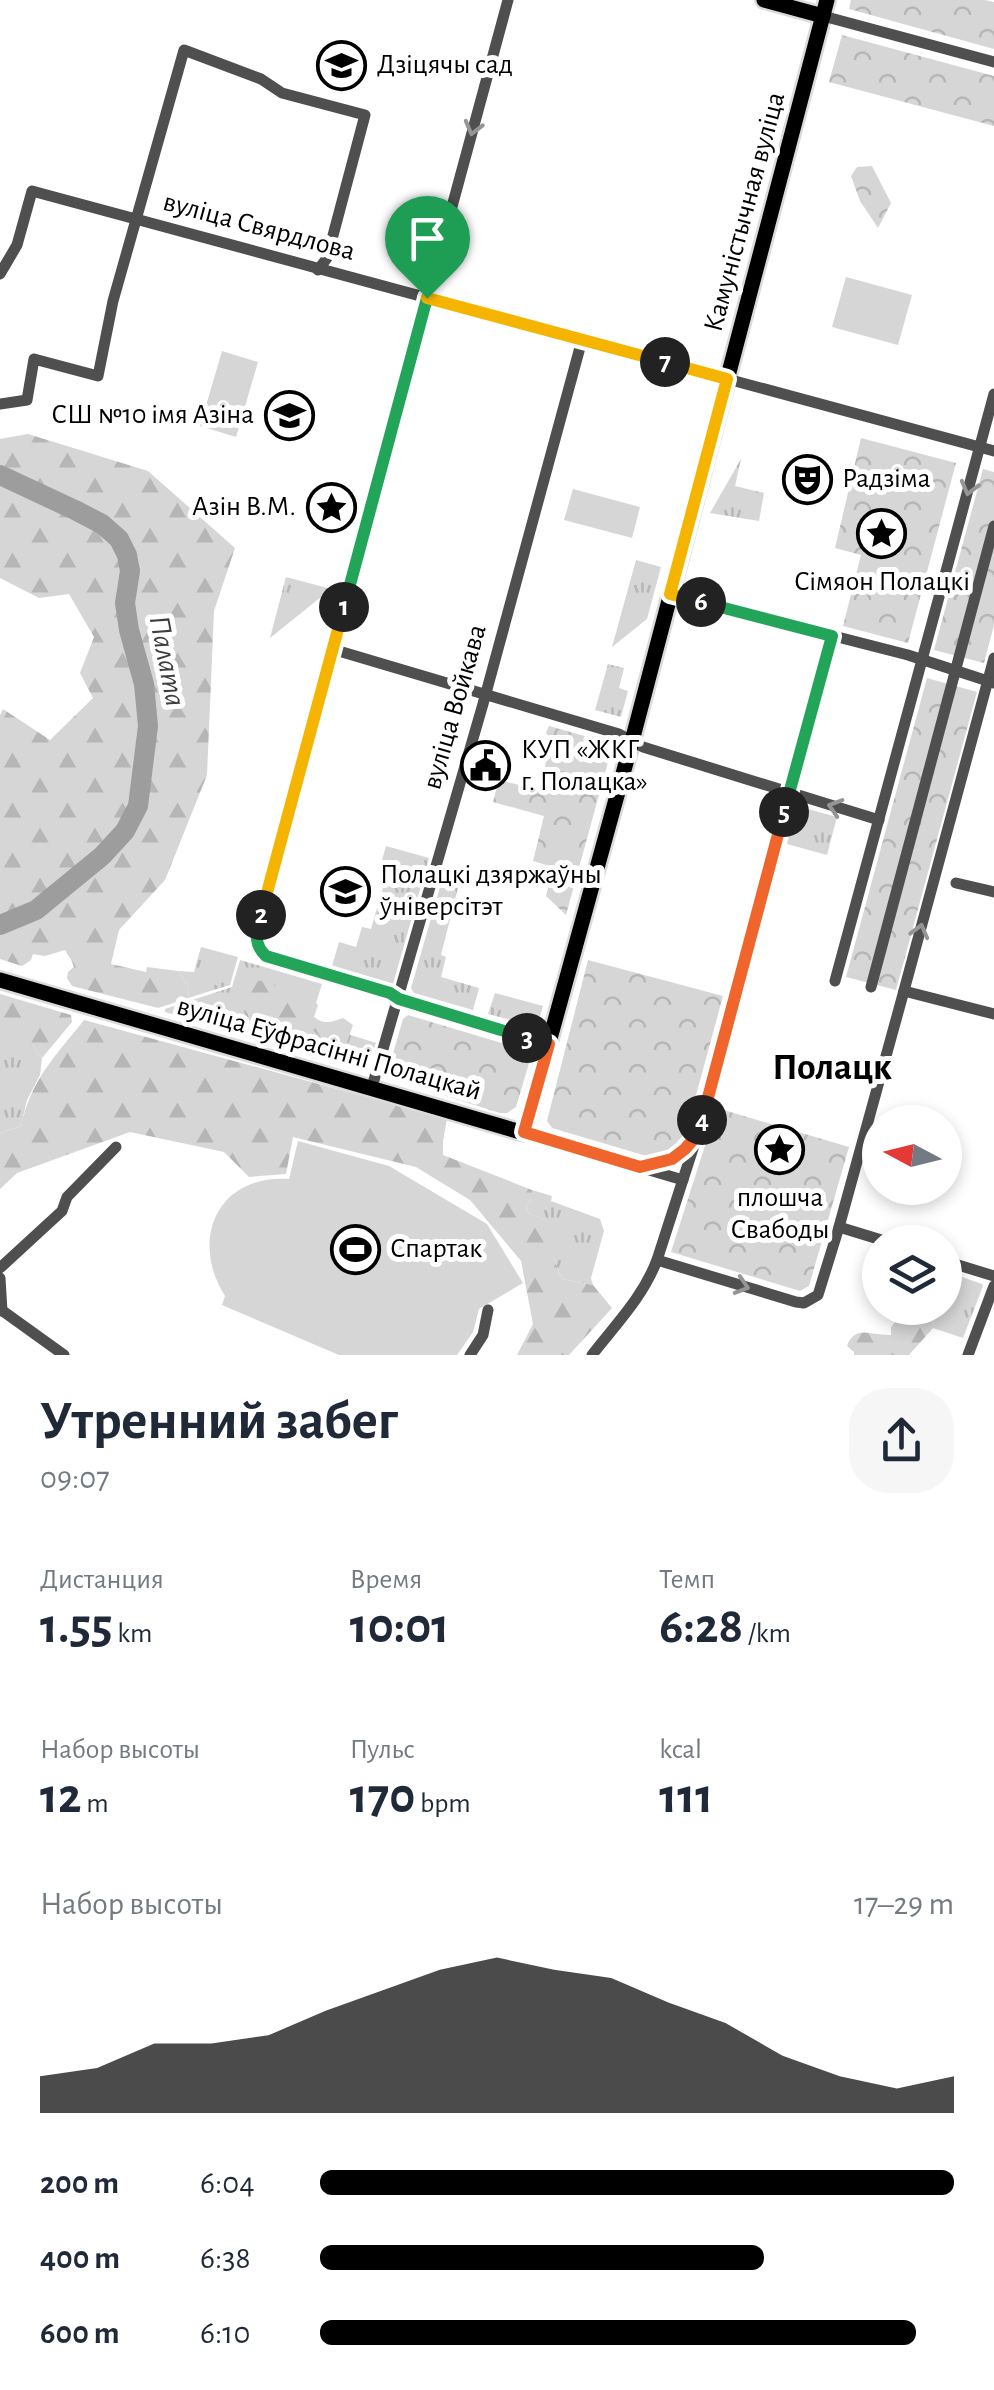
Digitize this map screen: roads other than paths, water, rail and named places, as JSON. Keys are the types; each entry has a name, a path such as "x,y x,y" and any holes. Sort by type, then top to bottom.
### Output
{"main road":[{"path":"764,0 825,8"},
{"name":"Камуністычная вуліца","path":"524,1132 632,741 825,8"},
{"name":"вуліца Еўфрасінні Полацкай","path":"0,980 524,1132"}],"street":[{"path":"508,0 257,926 258,949 272,959 549,1044"},
{"path":"825,8 994,62"},
{"path":"0,404 27,400 34,359 98,376 114,300 184,50 261,79 282,93 366,115 327,258 318,270"},
{"name":"вуліца Свярдлова","path":"0,274 18,245 32,191 994,452"},
{"name":"вуліца Войкава","path":"372,1087 582,340"},
{"path":"835,981 994,394"},
{"path":"871,987 994,526"},
{"path":"670,594 908,654 991,682"},
{"path":"592,1355 640,1296 657,1260 698,1134 832,636"},
{"path":"332,649 619,734 642,748 880,820"},
{"path":"657,1260 796,1302 804,1303 818,1295 991,682 994,658"},
{"path":"956,882 994,892"},
{"path":"904,991 994,1014"},
{"name":"вуліца Еўфрасінні Полацкай","path":"524,1132 683,1180"},
{"path":"640,1167 672,1159 698,1134"},
{"path":"0,1268 62,1211 66,1197 116,1147"},
{"path":"839,1227 862,1234"},
{"path":"962,1266 994,1276"},
{"path":"0,1278 1,1310 64,1355"},
{"path":"968,1355 994,1286"},
{"path":"470,1355 483,1335 488,1310"}],"waterway":[{"name":"Палата","path":"0,475 102,524 119,539 130,571 125,603 144,684 148,726 138,806 125,831 102,856 36,910 0,925"}],"place":[{"name":"Дзіцячы сад","path":"342,65"},
{"name":"СШ №10 імя Азіна","path":"289,415"},
{"name":"Радзіма","path":"807,479"},
{"name":"Азін В.М.","path":"331,507"},
{"name":"Сімяон Полацкі","path":"882,534"},
{"name":"КУП «ЖКГ г. Полацка»","path":"486,766"},
{"name":"Полацкі дзяржаўны ўніверсітэт","path":"345,891"},
{"name":"плошча Свабоды","path":"780,1150"},
{"name":"Спартак","path":"355,1249"}],"district":[{"name":"Полацк","path":"832,1068"}]}
